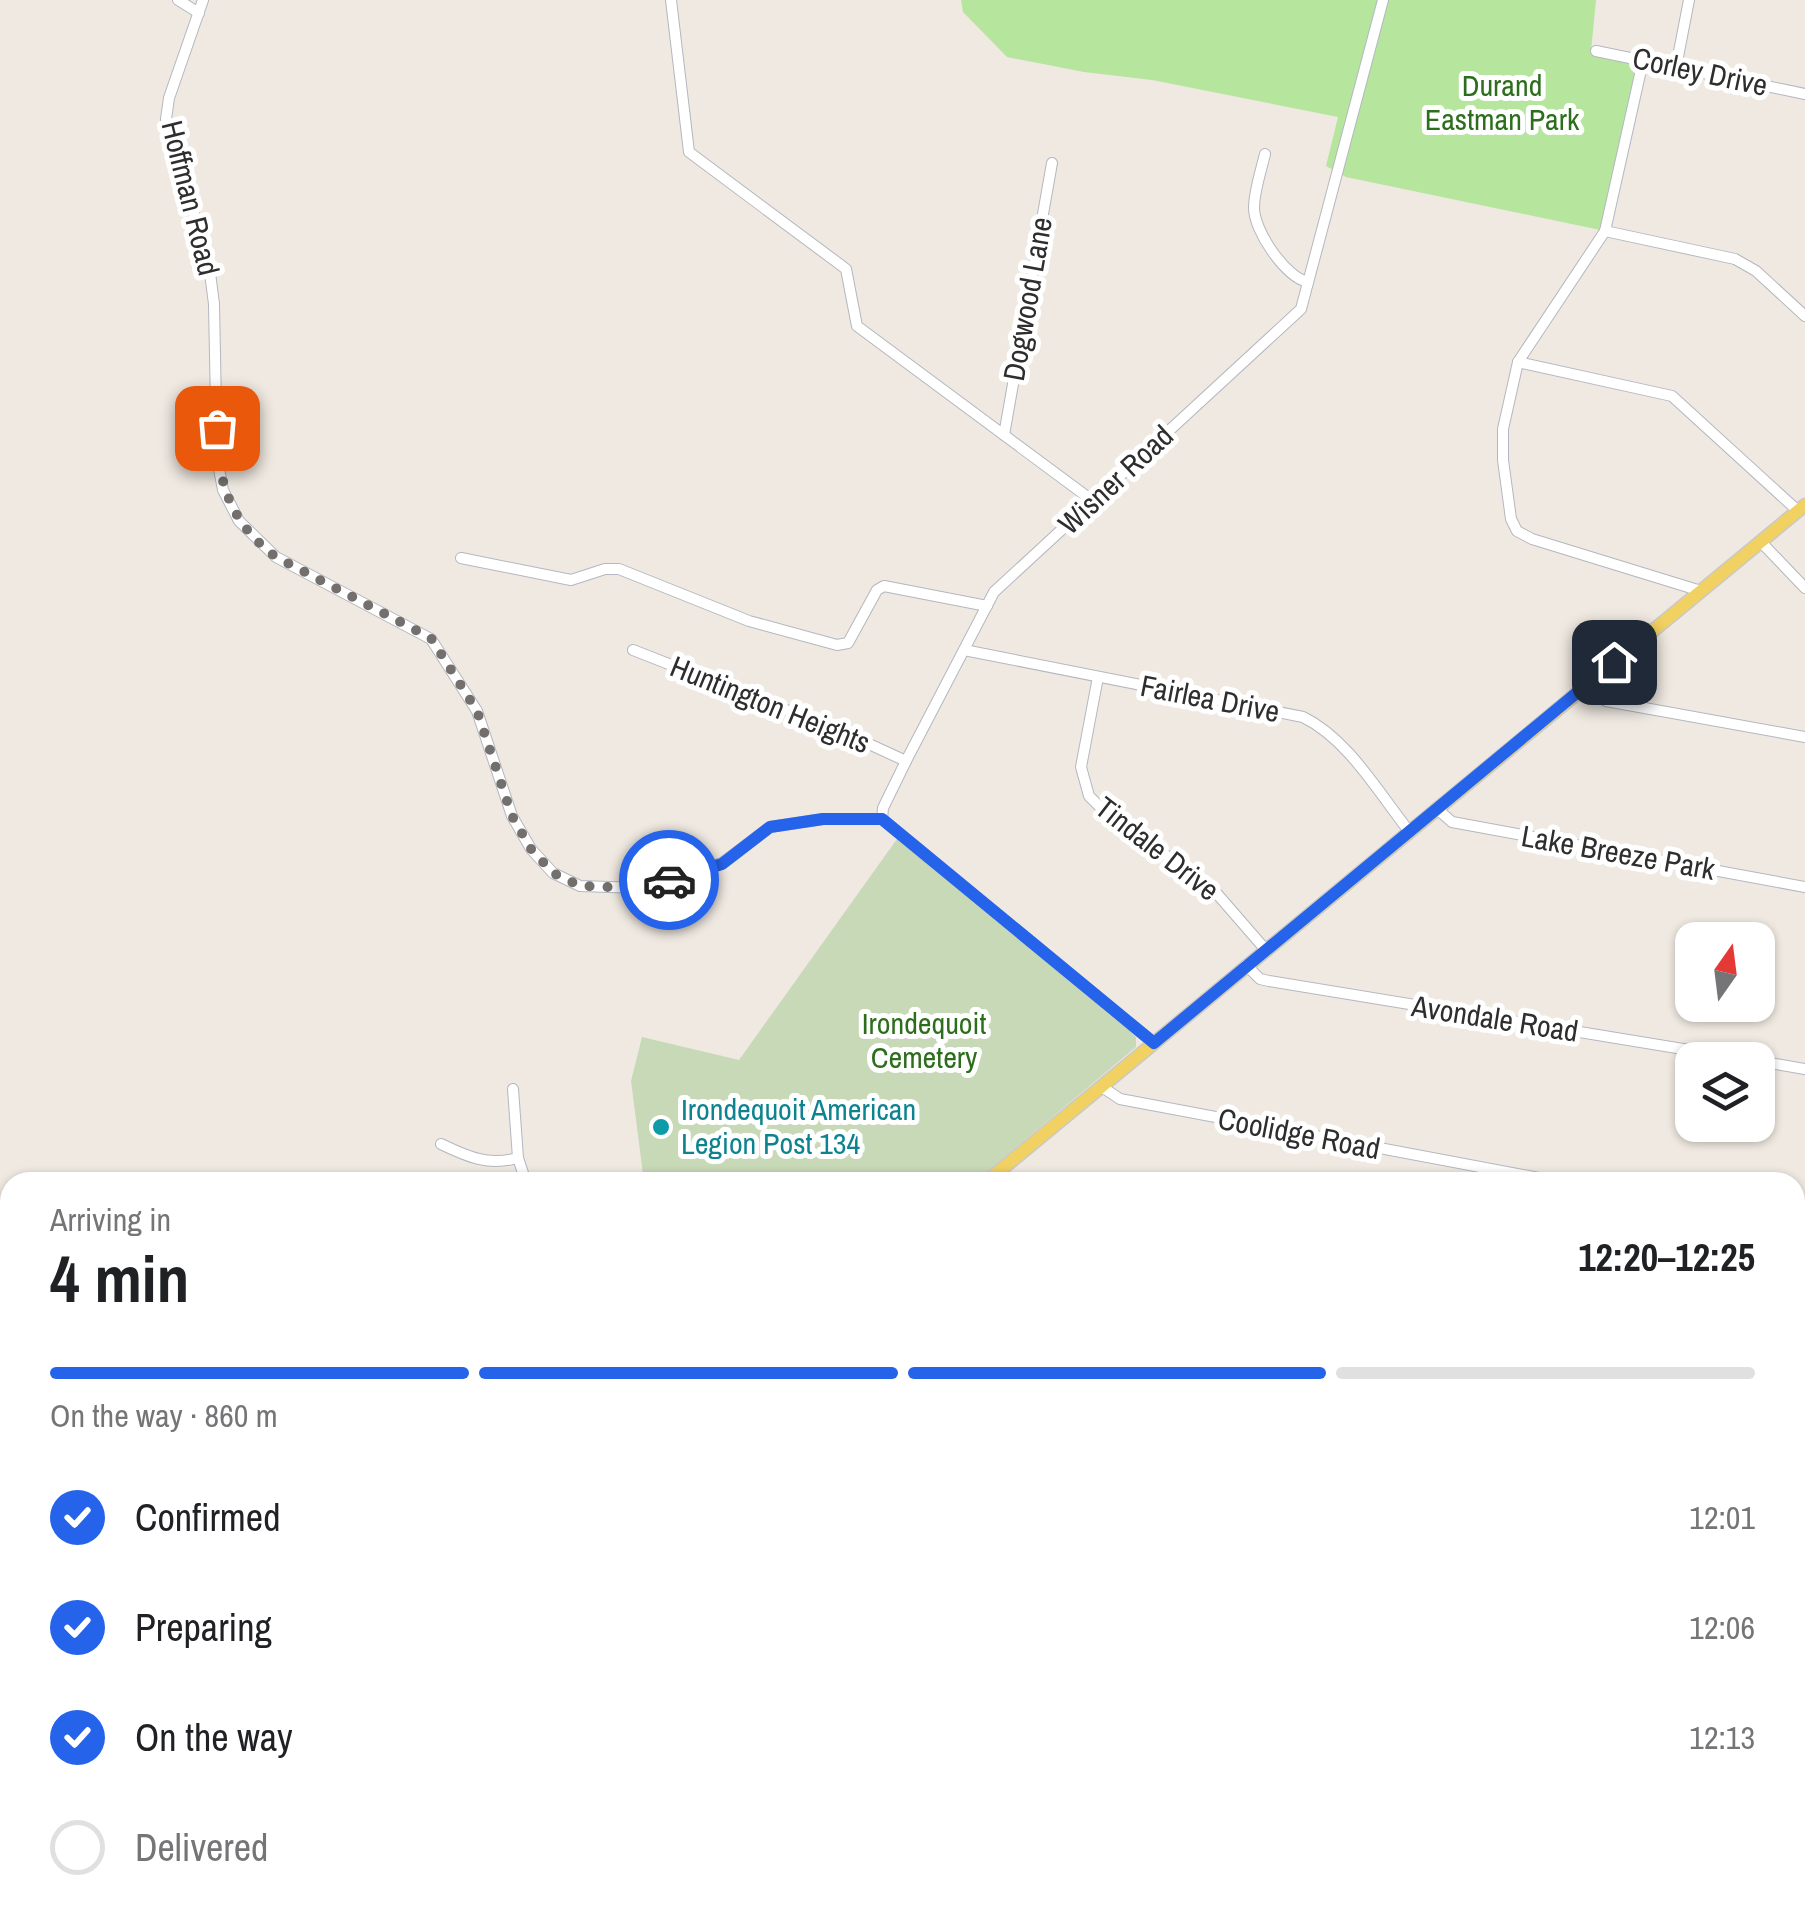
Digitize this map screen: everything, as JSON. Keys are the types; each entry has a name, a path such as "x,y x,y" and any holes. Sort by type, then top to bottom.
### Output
{"main road":[{"path":"998,1172 1801,508"}],"street":[{"path":"178,0 198,13"},
{"name":"Hoffman Road","path":"203,0 166,119 209,265 214,304 217,458 224,490 239,522 276,557 431,638 477,711 512,816 531,849 553,873 580,886 640,888 722,864 770,827 823,819 882,819"},
{"path":"672,0 689,152 846,269 856,326 1093,501"},
{"name":"Wisner Road","path":"882,819 883,808 994,592 1301,309 1383,0"},
{"path":"1676,67 1689,0"},
{"name":"Corley Drive","path":"1596,51 1805,94"},
{"path":"1643,61 1605,232 1518,362 1503,430 1508,499 1517,532 1701,591"},
{"path":"1266,154 1254,202 1256,221 1280,262 1298,280 1308,282"},
{"name":"Dogwood Lane","path":"1004,436 1052,163"},
{"path":"1605,232 1736,260 1756,271 1805,316"},
{"path":"1518,362 1672,396 1801,508"},
{"path":"1760,542 1805,588"},
{"path":"461,558 571,580 605,569 619,569 748,621 837,645 848,643 877,590 884,586 986,606"},
{"name":"Huntington Heights","path":"633,650 845,733 906,762"},
{"name":"Fairlea Drive","path":"964,650 1303,717 1339,744 1409,830"},
{"name":"Tindale Drive","path":"1098,677 1081,767 1088,796 1212,888 1265,949"},
{"path":"1585,686 1606,701 1805,738"},
{"name":"Lake Breeze Park","path":"1436,808 1452,822 1805,887"},
{"path":"882,819 1154,1043"},
{"name":"Avondale Road","path":"1246,964 1260,979 1269,981 1675,1048"},
{"path":"1775,1064 1805,1069"},
{"name":"Coolidge Road","path":"1102,1086 1120,1099 1507,1172"},
{"path":"513,1089 518,1158 523,1172"},
{"path":"442,1144 480,1161 518,1158"}],"green space":[{"name":"Durand Eastman Park","path":"961,0 1596,0 1591,51 1642,63 1605,231 1346,177 1326,166 1338,117 1152,80 1007,57 963,12"},
{"name":"Irondequoit Cemetery","path":"897,839 1136,1037 1136,1047 987,1172 643,1172 631,1081 642,1037 739,1060"}],"way so far":[{"path":"217,428 217,458 229,504 239,522 264,549 431,638 477,711 512,816 531,849 553,873 580,886 640,888 669,880"}],"place":[{"name":"Irondequoit American Legion Post 134","path":"661,1127"}],"route":[{"path":"669,880 722,864 770,827 823,819 882,819 1154,1043 1614,662"}]}
